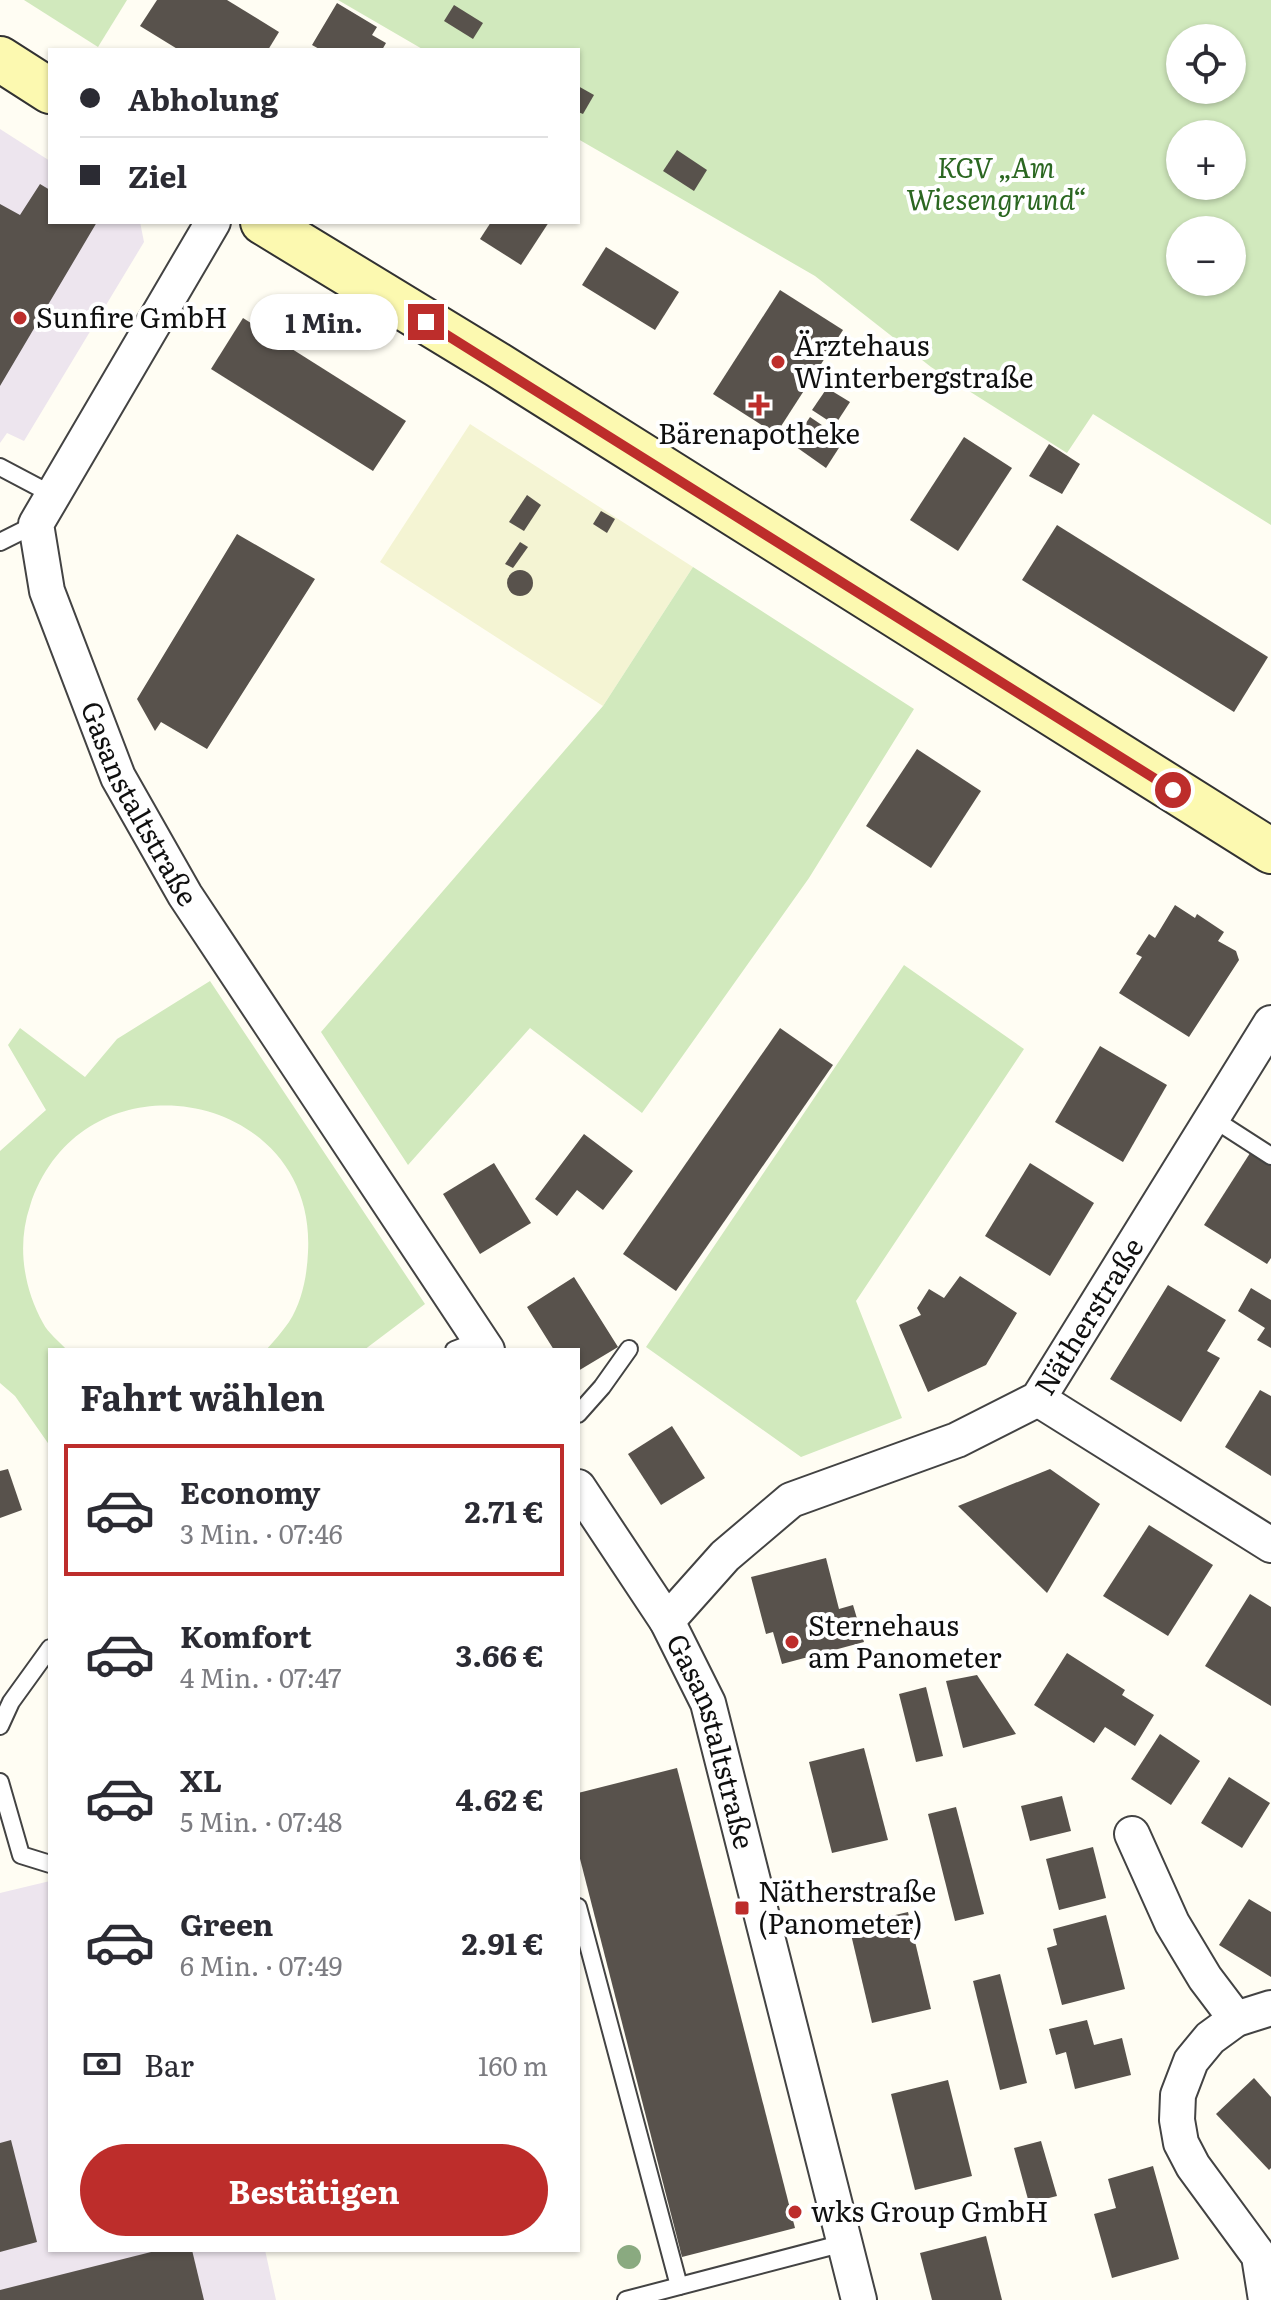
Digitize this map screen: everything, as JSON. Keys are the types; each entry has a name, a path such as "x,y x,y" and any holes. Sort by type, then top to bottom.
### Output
{"main road":[{"path":"0,59 48,90"},
{"path":"266,224 498,365 1271,851"}],"street":[{"path":"44,509 212,224"},
{"name":"Gasanstaltstraße","path":"44,509 47,591 118,777 185,895 474,1347"},
{"name":"Nätherstraße","path":"667,1621 725,1556 791,1500 957,1440 1038,1399 1271,1023"},
{"path":"1038,1399 1271,1545"},
{"name":"Gasanstaltstraße","path":"580,1490 667,1621 708,1703 859,2300"},
{"path":"1132,1834 1172,1923 1205,1978 1236,2019"},
{"path":"1266,2300 1259,2256 1193,2166 1181,2143 1177,2120 1178,2095 1191,2061 1210,2038 1236,2019 1271,2008"}],"lane":[{"path":"0,467 44,509 0,542"},
{"path":"1212,1118 1271,1156"},
{"path":"580,1412 629,1349"},
{"path":"0,1726 11,1702 48,1651"},
{"path":"0,1782 21,1855 48,1863"},
{"path":"580,1915 679,2286"},
{"path":"626,2300 844,2243"}],"shaded area":[{"name":"Sunfire GmbH","path":"0,129 48,160 48,224 140,224 144,242 24,441 7,433 0,443"},
{"path":"48,1881 48,2252 265,2252 276,2300 0,2300 0,1893"}],"green space":[{"path":"24,0 127,0 98,47"},
{"name":"KGV „Am Wiesengrund“","path":"338,0 1271,0 1271,525 1093,414 1067,453 931,367 815,276 580,140 580,48 421,48"},
{"path":"470,424 693,567 603,706 380,562"},
{"path":"693,567 914,709 809,878 642,1113 530,1028 408,1165 321,1032 603,706"},
{"path":"904,965 1024,1049 856,1301 902,1418 801,1457 646,1347"},
{"path":"210,981 425,1304 367,1348 268,1348 289,1322 297,1306 305,1279 308,1252 301,1197 276,1154 238,1124 192,1108 143,1107 97,1123 57,1155 30,1206 26,1220 24,1265 31,1295 45,1327 65,1348 48,1348 48,1443 15,1396 0,1383 0,1151 46,1110 8,1045 20,1028 85,1077 117,1039"}],"building":[{"path":"157,0 227,0 279,32 269,48 176,48 140,26"},
{"path":"337,3 377,27 372,35 386,43 383,48 317,48 312,45"},
{"path":"454,5 483,23 473,39 444,21"},
{"path":"580,87 594,95 583,114 580,113"},
{"path":"677,150 707,170 694,191 663,171"},
{"name":"Sunfire GmbH","path":"40,184 48,189 48,224 96,224 0,386 0,204 20,215"},
{"path":"490,224 548,224 521,265 480,239"},
{"path":"606,247 679,292 655,330 582,285"},
{"name":"Ärztehaus Winterbergstraße","path":"780,290 843,330 776,434 713,394"},
{"path":"243,318 406,421 373,471 211,369"},
{"path":"827,388 850,402 835,425 812,410"},
{"path":"810,417 844,440 826,468 792,444"},
{"path":"964,437 1012,468 958,551 910,520"},
{"path":"1049,444 1080,464 1062,494 1029,476"},
{"path":"527,495 541,505 524,531 509,522"},
{"path":"601,511 615,519 607,533 593,524"},
{"path":"1057,525 1268,657 1234,712 1022,580"},
{"path":"237,534 315,579 207,749 161,722 155,731 137,699"},
{"path":"520,542 528,547 513,568 505,564"},
{"path":"520,570 530,573 533,583 530,593 520,596 510,593 507,583 510,573"},
{"path":"917,749 981,791 931,868 866,826"},
{"path":"1175,905 1195,918 1197,914 1224,932 1218,941 1236,951 1239,960 1189,1037 1119,993 1142,957 1136,954 1149,934 1155,938"},
{"path":"780,1028 833,1065 676,1291 623,1254"},
{"path":"1100,1046 1167,1085 1123,1162 1055,1122"},
{"path":"584,1134 633,1171 603,1210 577,1190 557,1216 535,1199"},
{"path":"1252,1150 1271,1162 1271,1258 1267,1264 1204,1225"},
{"path":"494,1163 531,1223 480,1254 443,1194"},
{"path":"1030,1163 1094,1203 1050,1276 985,1236"},
{"path":"960,1276 1017,1313 986,1365 928,1392 899,1325 921,1315 917,1308 929,1289 944,1298"},
{"path":"574,1277 618,1347 580,1370 580,1348 553,1348 527,1307"},
{"path":"1168,1285 1226,1320 1207,1351 1220,1358 1181,1422 1110,1379"},
{"path":"1251,1288 1271,1300 1271,1348 1257,1340 1265,1328 1238,1311"},
{"path":"1260,1390 1271,1396 1271,1476 1225,1447"},
{"path":"672,1426 705,1478 661,1505 628,1454"},
{"path":"8,1469 22,1510 0,1518 0,1471"},
{"path":"1050,1469 1100,1504 1047,1593 958,1506"},
{"path":"1149,1525 1213,1565 1168,1636 1103,1596"},
{"path":"826,1558 839,1609 853,1605 864,1642 782,1664 773,1632 766,1634 751,1577"},
{"path":"1250,1594 1271,1607 1271,1706 1205,1666"},
{"path":"1067,1653 1125,1690 1122,1695 1154,1715 1135,1746 1105,1727 1094,1743 1034,1705"},
{"path":"977,1675 1016,1734 963,1748 946,1681"},
{"path":"926,1687 943,1756 916,1762 899,1694"},
{"path":"1160,1734 1200,1761 1171,1805 1131,1779"},
{"path":"864,1748 888,1840 832,1853 809,1762"},
{"path":"677,1768 795,2228 682,2257 580,1859 580,1792"},
{"path":"1229,1777 1270,1803 1242,1848 1201,1823"},
{"path":"1062,1796 1071,1831 1030,1841 1021,1806"},
{"path":"956,1807 984,1914 955,1921 928,1814"},
{"path":"1093,1847 1106,1898 1059,1910 1046,1859"},
{"path":"1249,1899 1271,1912 1271,1977 1219,1945"},
{"path":"908,1912 931,2009 872,2023 849,1926"},
{"path":"1106,1915 1125,1989 1062,2005 1047,1948 1057,1945 1053,1929"},
{"path":"1000,1974 1027,2083 1000,2090 973,1981"},
{"path":"1087,2020 1094,2045 1122,2038 1131,2075 1075,2089 1066,2052 1056,2055 1049,2029"},
{"path":"1254,2078 1271,2097 1269,2170 1216,2114"},
{"path":"948,2080 972,2176 915,2190 891,2094"},
{"path":"11,2140 37,2242 0,2252 0,2143"},
{"path":"1041,2141 1057,2196 1029,2203 1014,2148"},
{"path":"1153,2166 1179,2259 1112,2278 1094,2214 1116,2208 1108,2179"},
{"path":"986,2236 1002,2300 932,2300 920,2253"},
{"path":"151,2252 192,2252 204,2300 0,2300 0,2290"}],"place":[{"name":"Sunfire GmbH","path":"20,318"},
{"name":"Ärztehaus Winterbergstraße","path":"778,362"},
{"name":"Bärenapotheke","path":"759,405"},
{"name":"Sternehaus am Panometer","path":"792,1642"},
{"name":"Nätherstraße (Panometer)","path":"742,1908"},
{"name":"wks Group GmbH","path":"795,2212"}],"route":[{"path":"426,322 1173,790"}]}
